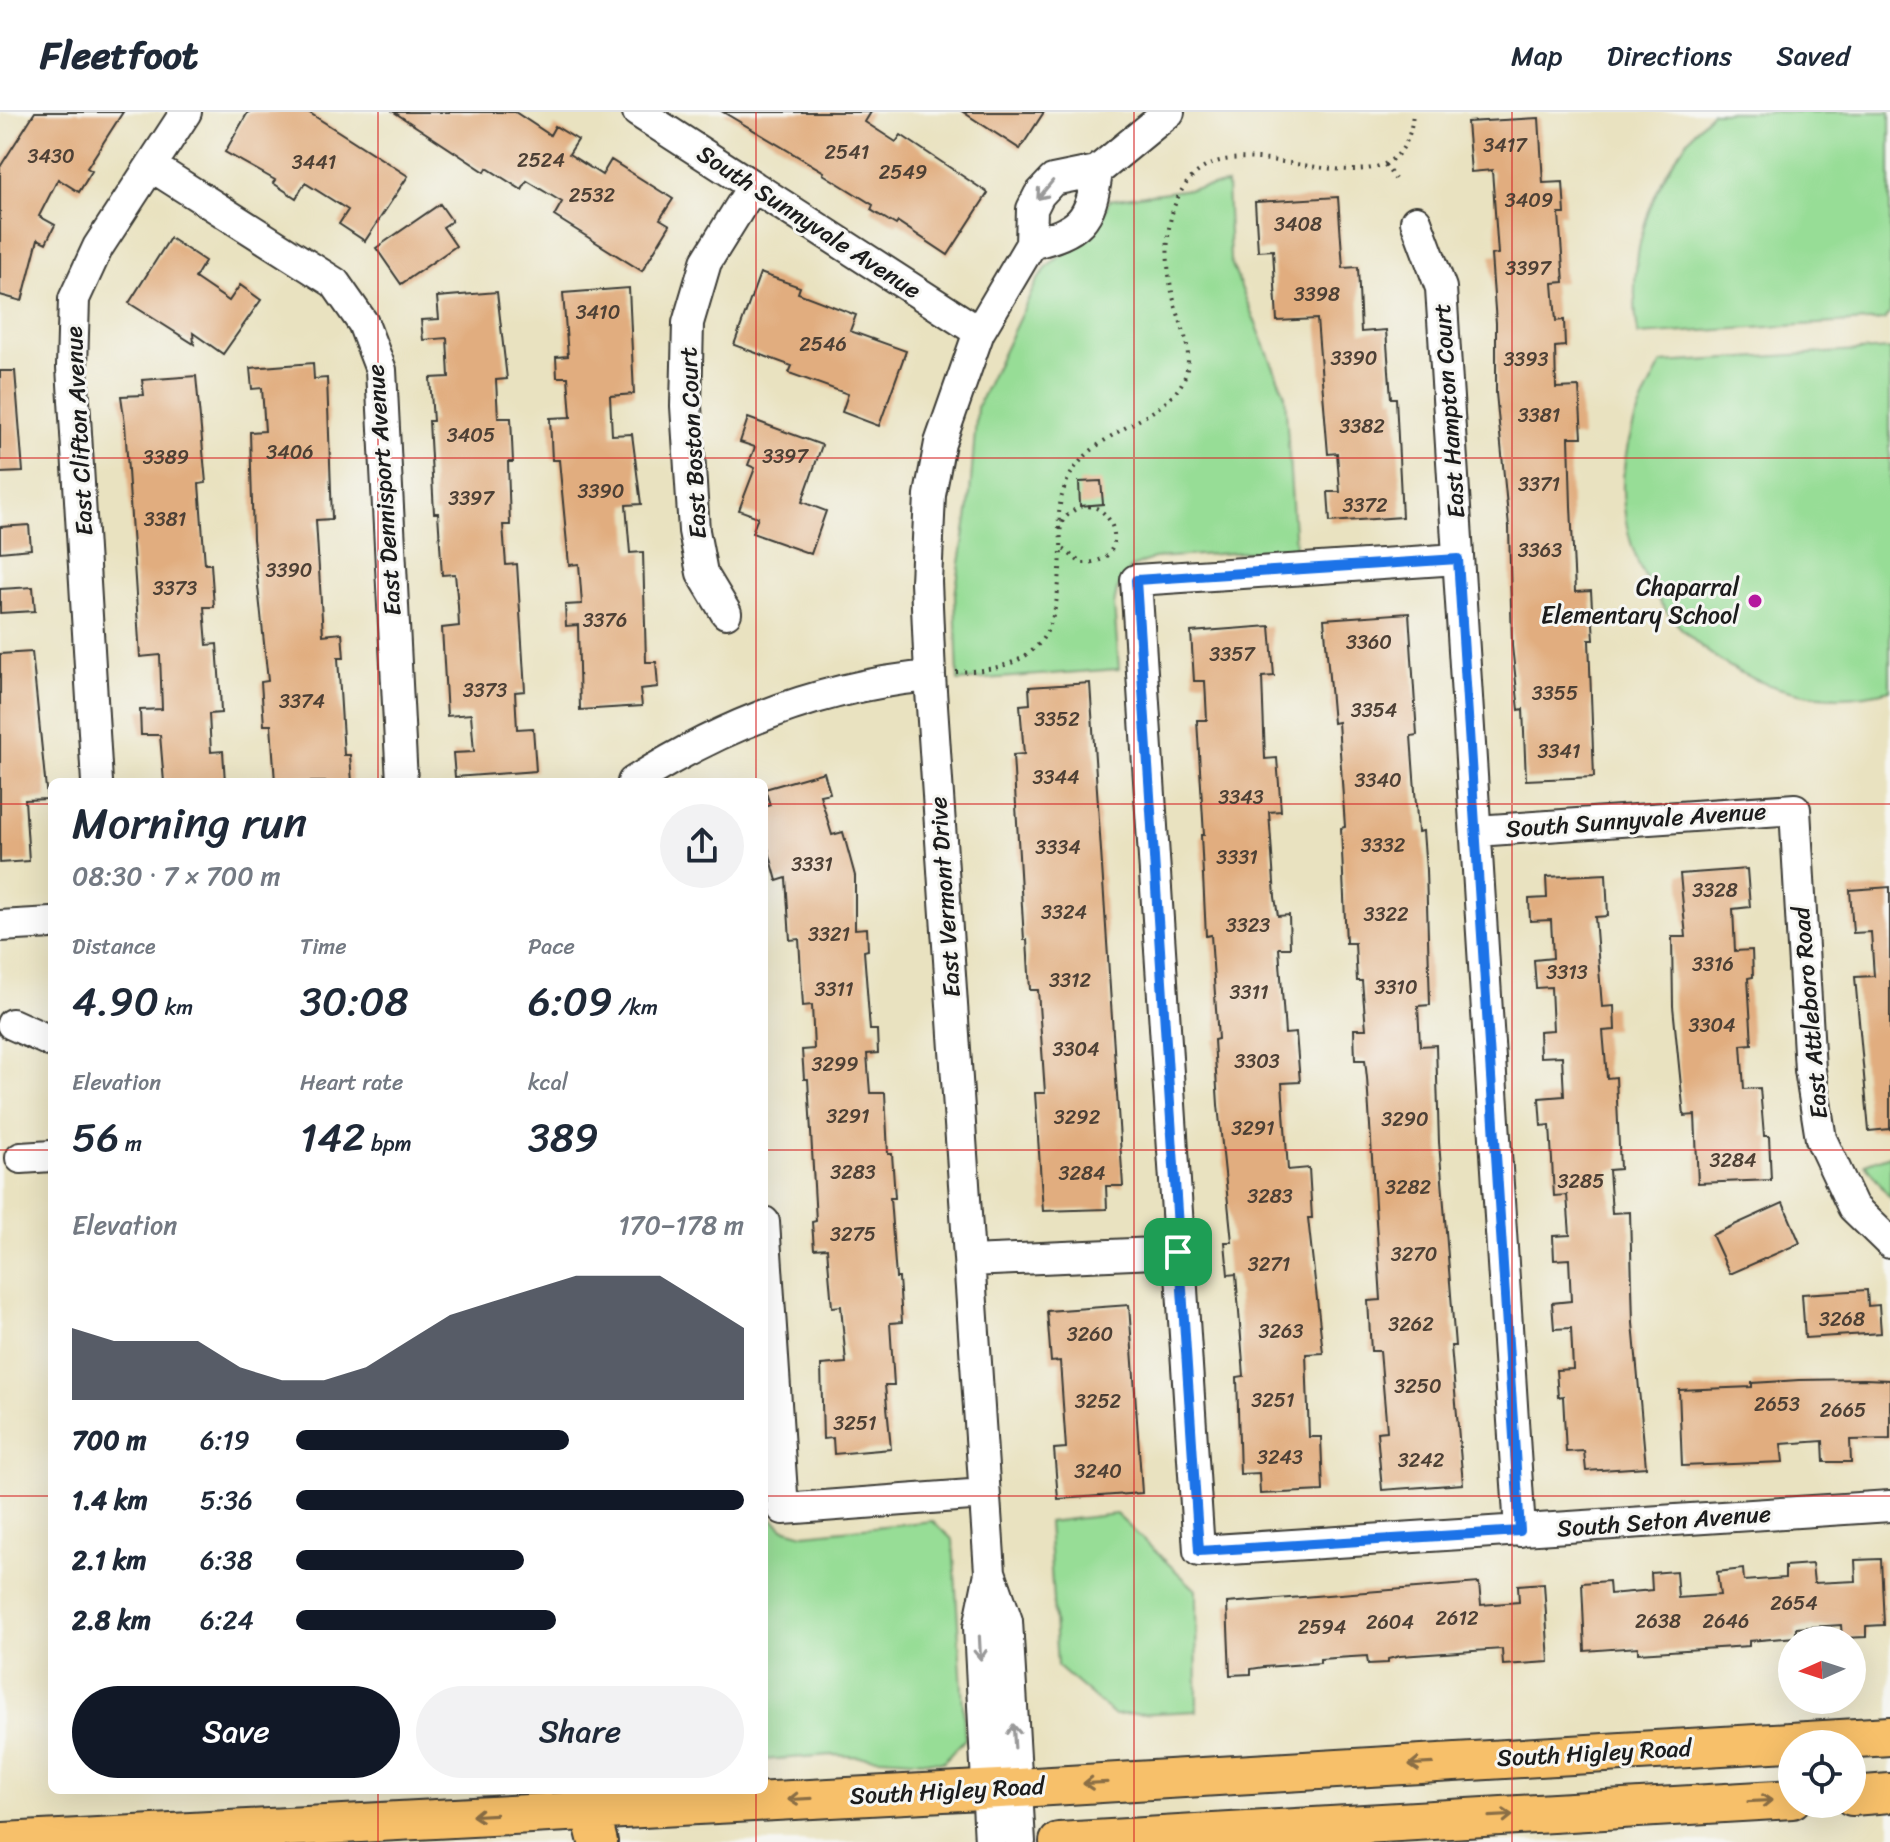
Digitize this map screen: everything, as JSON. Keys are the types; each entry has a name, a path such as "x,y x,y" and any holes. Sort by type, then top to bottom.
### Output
{"main road":[{"name":"South Higley Road","path":"4,1842 594,1826 1003,1788 1890,1736"},
{"path":"1866,1795 1890,1793"},
{"path":"1059,1842 1778,1800"}],"street":[{"name":"East Clifton Avenue","path":"97,778 72,367 74,299 98,247 186,112"},
{"name":"South Sunnyvale Avenue","path":"638,112 979,332"},
{"name":"East Vermont Drive","path":"990,1842 1003,1788 1007,1621 990,1572 984,1494 942,674 926,582 930,495 940,443 979,332 1031,244 1032,209 1039,195 1053,180 1097,171 1169,112"},
{"name":"East Dennisport Avenue","path":"151,166 335,283 363,323 381,370 402,778"},
{"path":"1031,244 1075,230 1088,214 1097,171"},
{"name":"East Boston Court","path":"726,613 702,573 694,531 686,406 688,323 706,262 753,186"},
{"name":"East Hampton Court","path":"1416,221 1441,288 1520,1531"},
{"path":"970,1261 1178,1252 1136,580 1458,559"},
{"path":"647,778 672,771 769,710 872,681 942,674"},
{"name":"South Sunnyvale Avenue","path":"1476,831 1795,809"},
{"name":"East Attleboro Road","path":"1795,809 1810,1070 1821,1139 1853,1207 1890,1243"},
{"path":"0,926 48,923"},
{"path":"12,1024 48,1040"},
{"path":"21,1158 48,1156"},
{"name":"South Seton Avenue","path":"1178,1252 1199,1551 1890,1506"},
{"path":"768,1282 783,1509 984,1494"},
{"name":"East Vermont Drive","path":"1003,1788 1020,1842"}],"path":[{"path":"942,674 1008,667 1025,659 1037,647 1053,613 1062,548 1059,529 1062,492 1083,460 1107,437 1170,401 1183,381 1187,351 1171,290 1168,241 1176,202 1189,181 1207,165 1231,158 1272,159 1343,171 1385,164 1406,140 1413,112"},
{"path":"1385,164 1395,179"},
{"path":"1059,529 1069,513 1087,507 1105,513 1115,530 1112,549 1099,561 1081,563 1062,548"}],"green space":[{"path":"1712,112 1890,112 1890,313 1885,320 1638,335 1636,272 1648,214 1673,161"},
{"path":"1227,184 1230,260 1285,395 1295,549 1154,558 1130,568 1117,590 1114,605 1119,669 958,681 955,595 969,506 977,407 1036,283 1056,260 1094,231 1109,200"},
{"path":"1890,349 1890,690 1844,697 1799,693 1756,680 1716,658 1682,629 1654,593 1634,552 1623,487 1627,450 1637,414 1662,363"},
{"path":"1890,1155 1890,1198 1865,1164"},
{"path":"1116,1514 1196,1590 1197,1711 1114,1715 1057,1666 1048,1522"},
{"path":"768,1515 783,1528 804,1534 932,1521 953,1540 965,1739 943,1762 832,1755 768,1760"}],"building":[{"path":"35,112 123,112 87,168 92,171 79,192 58,179 39,216 55,225 46,243 38,239 22,301 0,295 0,167"},
{"path":"248,112 308,112 408,176 365,241 339,224 348,210 305,183 296,198 273,183 275,180 225,152"},
{"path":"394,112 515,112 550,135 555,126 578,140 569,154 602,175 611,160 673,199 660,219 670,225 642,271 554,216 562,202 527,181 522,190 487,168 485,172"},
{"path":"723,112 871,112 865,122 896,142 901,135 988,193 948,255 898,222 896,225 871,210 873,205 824,172"},
{"path":"963,112 1044,112 1020,149"},
{"path":"1539,118 1543,183 1563,182 1565,214 1559,214 1564,282 1553,283 1556,321 1564,320 1565,346 1555,347 1556,388 1579,387 1582,437 1569,437 1571,506 1575,592 1591,591 1594,640 1589,640 1594,777 1526,780 1523,709 1519,710 1512,646 1509,527 1496,393 1496,323 1491,255 1498,254 1492,170 1471,172 1467,122"},
{"path":"1338,197 1343,268 1358,267 1361,332 1386,330 1391,398 1396,398 1402,517 1330,522 1328,492 1340,492 1337,453 1328,454 1317,319 1277,321 1273,250 1258,251 1255,202"},
{"path":"440,204 452,221 443,227 456,246 401,284 376,248"},
{"path":"170,238 205,261 195,278 229,301 240,285 261,300 223,354 193,333 194,344 129,303"},
{"path":"760,273 800,287 798,293 856,315 850,331 906,351 879,426 842,412 848,394 789,373 792,366 734,345"},
{"path":"629,288 634,394 610,396 612,435 632,434 641,504 626,505 630,553 643,552 646,662 656,662 658,687 640,689 642,706 580,710 578,625 566,626 565,605 582,604 579,564 569,565 559,460 552,460 550,418 571,417 568,377 557,377 556,357 568,356 563,293"},
{"path":"497,292 507,379 496,380 498,418 511,418 513,462 508,462 510,525 503,525 506,565 517,564 525,691 515,692 517,729 533,728 536,771 455,777 453,753 474,752 471,714 447,716 442,628 459,626 458,606 455,574 442,575 438,513 434,513 429,421 433,421 430,378 449,377 447,338 423,340 421,320 439,319 437,297"},
{"path":"313,363 314,379 327,378 332,519 316,520 323,635 342,633 344,658 338,658 344,755 350,755 352,778 275,778 271,725 264,725 261,682 268,681 253,539 250,432 265,431 262,388 252,389 250,368"},
{"path":"0,371 15,371 23,472 0,473"},
{"path":"196,376 206,483 199,484 205,564 211,564 214,607 204,607 207,645 217,644 221,713 209,714 211,752 223,751 225,778 164,778 160,735 141,735 140,710 162,709 160,655 140,657 121,396 144,395 142,380"},
{"path":"748,418 822,445 802,502 826,511 811,554 752,533 758,517 739,510 755,468 748,465 755,447 740,442"},
{"path":"1101,481 1103,504 1080,506 1079,482"},
{"path":"29,525 31,549 0,552 0,527"},
{"path":"33,587 35,611 0,613 0,589"},
{"path":"1409,613 1417,735 1411,736 1418,832 1423,831 1426,870 1430,1005 1418,1006 1420,1046 1436,1045 1439,1142 1455,1346 1451,1346 1463,1484 1382,1490 1377,1432 1387,1431 1380,1351 1371,1351 1368,1301 1381,1300 1367,1078 1365,1060 1355,1060 1354,1029 1366,1029 1362,981 1357,981 1355,943 1346,943 1341,828 1345,827 1338,722 1333,723 1324,619"},
{"path":"1270,626 1274,676 1262,677 1265,759 1277,758 1281,811 1269,812 1275,897 1278,916 1289,915 1290,948 1279,948 1285,1034 1296,1033 1300,1082 1282,1083 1288,1170 1309,1168 1312,1218 1308,1218 1323,1353 1306,1354 1309,1437 1321,1437 1323,1491 1260,1494 1259,1473 1240,1474 1237,1377 1244,1376 1236,1274 1228,1275 1225,1242 1232,1242 1218,1105 1214,1040 1218,1039 1211,935 1206,936 1201,835 1204,835 1197,720 1207,720 1205,681 1194,681 1191,632"},
{"path":"32,652 47,799 25,800 29,861 0,863 0,654"},
{"path":"1090,683 1123,1186 1106,1186 1107,1209 1043,1211 1035,1093 1045,1093 1038,990 1030,990 1027,940 1024,940 1013,755 1024,754 1020,705 1030,704 1029,687"},
{"path":"824,772 830,793 820,795 832,835 843,832 855,876 855,929 867,928 868,950 864,951 870,1030 877,1030 878,1053 867,1054 870,1093 885,1093 888,1154 892,1154 895,1198 890,1198 902,1322 890,1323 894,1385 885,1385 891,1449 834,1454 833,1438 823,1439 821,1365 846,1363 841,1306 832,1307 827,1248 814,1249 812,1222 816,1221 808,1079 804,1079 802,1050 814,1049 812,1005 803,1006 799,939 790,940 786,878 777,881 768,848 768,788"},
{"path":"1747,869 1750,907 1733,909 1735,951 1752,950 1753,977 1748,978 1752,1044 1741,1045 1744,1089 1760,1088 1764,1136 1769,1136 1771,1180 1698,1183 1695,1115 1684,1116 1673,1006 1672,937 1686,937 1680,874"},
{"path":"1606,874 1608,916 1595,917 1602,1007 1614,1006 1615,1030 1603,1031 1607,1078 1616,1077 1620,1169 1609,1170 1612,1213 1630,1212 1633,1323 1646,1467 1586,1471 1584,1451 1566,1452 1563,1396 1558,1397 1556,1370 1573,1369 1571,1328 1554,1329 1552,1303 1571,1301 1569,1259 1554,1260 1553,1236 1570,1235 1567,1195 1554,1196 1550,1125 1541,1126 1539,1098 1564,1096 1562,1056 1540,1057 1539,1031 1553,1030 1551,987 1536,988 1534,960 1553,958 1551,920 1530,921 1529,899 1547,898 1546,877"},
{"path":"1890,887 1890,1129 1869,1131 1855,977 1874,976 1871,932 1853,933 1850,890"},
{"path":"1783,1203 1800,1243 1730,1274 1712,1235"},
{"path":"1867,1290 1868,1306 1879,1305 1881,1333 1805,1338 1802,1294"},
{"path":"1129,1305 1142,1493 1058,1499 1054,1449 1066,1448 1060,1361 1051,1362 1047,1311"},
{"path":"1799,1380 1890,1380 1890,1439 1850,1440 1851,1462 1824,1462 1823,1441 1781,1444 1783,1462 1682,1466 1679,1390 1752,1387 1752,1383"},
{"path":"1881,1559 1884,1625 1778,1626 1778,1639 1749,1641 1749,1646 1638,1653 1638,1647 1585,1651 1582,1583 1609,1581 1610,1594 1652,1590 1651,1573 1676,1571 1678,1598 1720,1595 1717,1572 1743,1569 1744,1581 1785,1578 1785,1566 1812,1564 1814,1583 1856,1581 1855,1560"},
{"path":"1479,1583 1481,1605 1519,1602 1518,1585 1544,1583 1549,1662 1503,1665 1502,1649 1400,1656 1388,1659 1388,1663 1368,1664 1367,1656 1320,1659 1320,1663 1264,1667 1251,1669 1251,1674 1230,1675 1227,1603"}],"place":[{"name":"Chaparral Elementary School","path":"1755,601"}],"route":[{"path":"1458,559 1520,1531 1199,1551 1178,1252 1136,580 1458,559"}]}
